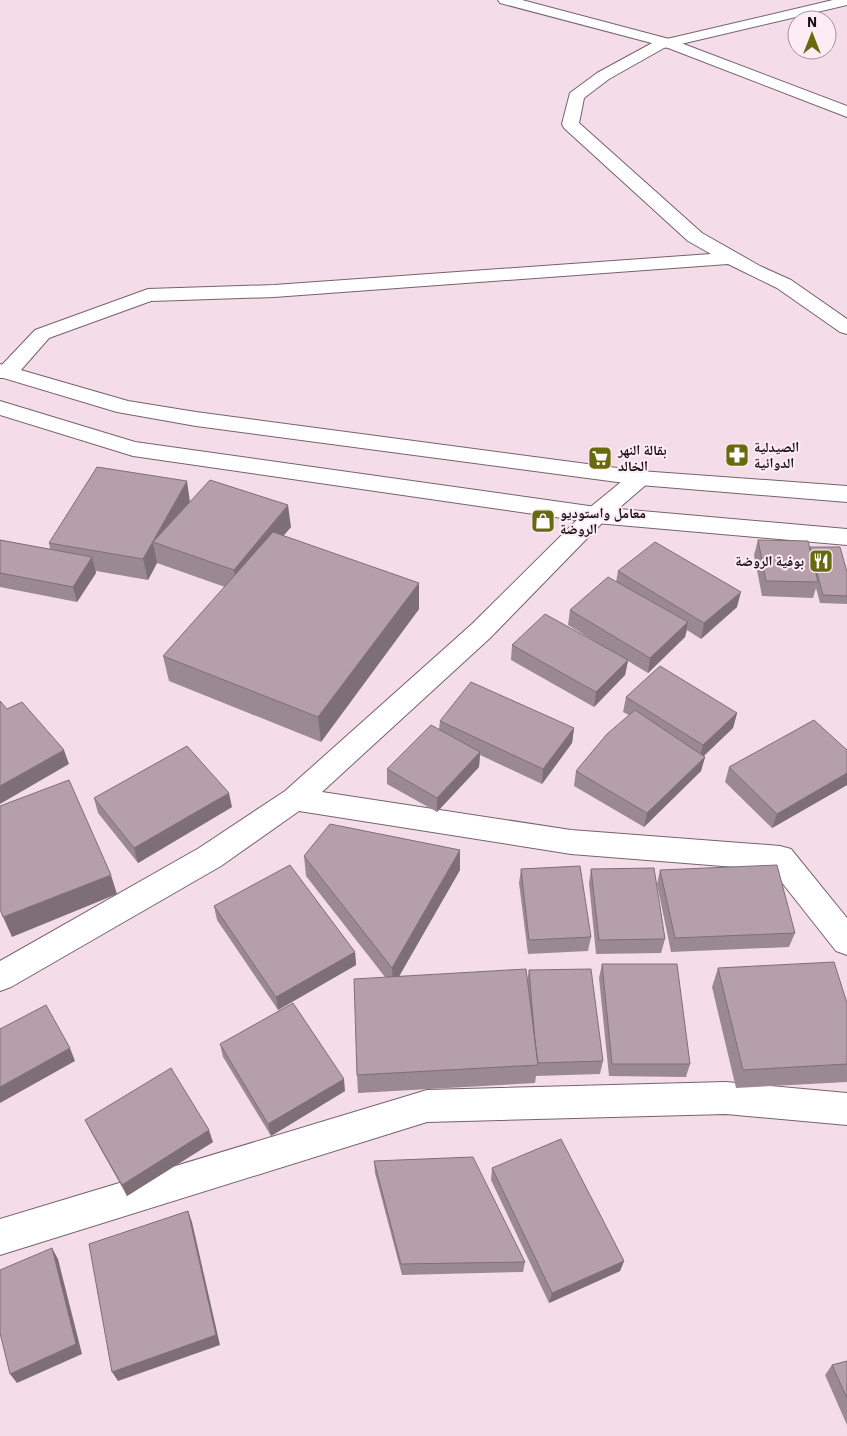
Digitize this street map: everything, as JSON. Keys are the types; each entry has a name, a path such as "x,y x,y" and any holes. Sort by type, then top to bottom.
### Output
{"street":[{"path":"505,0 663,44 847,112"},
{"path":"847,0 663,44 603,76 576,96 570,124 695,237 731,258 784,284 847,328"},
{"path":"663,44 847,125"},
{"path":"3,371 42,334 148,294 274,291 731,258"},
{"path":"3,371 125,407 196,419 640,478 847,494"},
{"path":"0,408 133,449 596,516 847,537"},
{"path":"0,976 210,857 295,799 481,631 596,516 640,478"},
{"path":"295,799 571,842 780,858 847,941"},
{"path":"0,1237 60,1217 427,1106 726,1098 847,1110"}],"building":[{"path":"97,467 187,481 143,559 49,543"},
{"path":"210,480 288,505 234,570 153,542"},
{"path":"273,532 419,583 318,717 163,656"},
{"path":"0,540 92,557 73,587 0,573"},
{"path":"758,540 808,541 818,582 766,581"},
{"path":"655,542 741,592 704,623 618,571"},
{"path":"810,547 840,547 847,572 847,596 823,595"},
{"path":"608,577 688,622 650,658 570,610"},
{"path":"545,614 628,660 596,692 512,645"},
{"path":"660,666 737,713 703,745 626,697"},
{"path":"471,682 574,728 543,769 440,721"},
{"path":"0,701 7,709 22,702 64,750 0,786"},
{"path":"635,710 705,757 647,813 576,771 607,734"},
{"path":"814,720 847,750 847,773 777,814 729,767"},
{"path":"431,725 480,752 437,798 387,769"},
{"path":"187,746 229,793 134,848 94,798"},
{"path":"69,780 111,875 3,917 0,909 0,806"},
{"path":"330,824 460,850 392,968 304,856"},
{"path":"290,865 355,952 276,997 214,906"},
{"path":"777,865 795,933 675,938 660,870"},
{"path":"580,866 591,937 529,940 521,869"},
{"path":"654,868 665,939 599,940 591,869"},
{"path":"834,962 847,1003 847,1064 743,1070 718,968"},
{"path":"602,964 677,964 690,1064 612,1064"},
{"path":"526,969 538,1065 357,1075 354,979"},
{"path":"591,969 603,1061 538,1063 529,970"},
{"path":"293,1003 344,1079 268,1124 220,1044"},
{"path":"46,1005 70,1048 0,1087 0,1029"},
{"path":"171,1068 209,1130 122,1185 85,1120"},
{"path":"561,1139 624,1261 552,1293 492,1168"},
{"path":"473,1157 525,1262 401,1264 374,1161"},
{"path":"188,1211 216,1335 112,1372 89,1244"},
{"path":"52,1248 76,1344 10,1374 0,1333 0,1270"},
{"path":"847,1361 847,1398 832,1365"}],"place":[{"name":"الصيدلية الدوائية","path":"737,455"},
{"name":"بقالة النهر الخالد","path":"600,458"},
{"name":"معامل واستوديو الروضة","path":"543,521"},
{"name":"بوفية الروضة","path":"821,561"}]}
